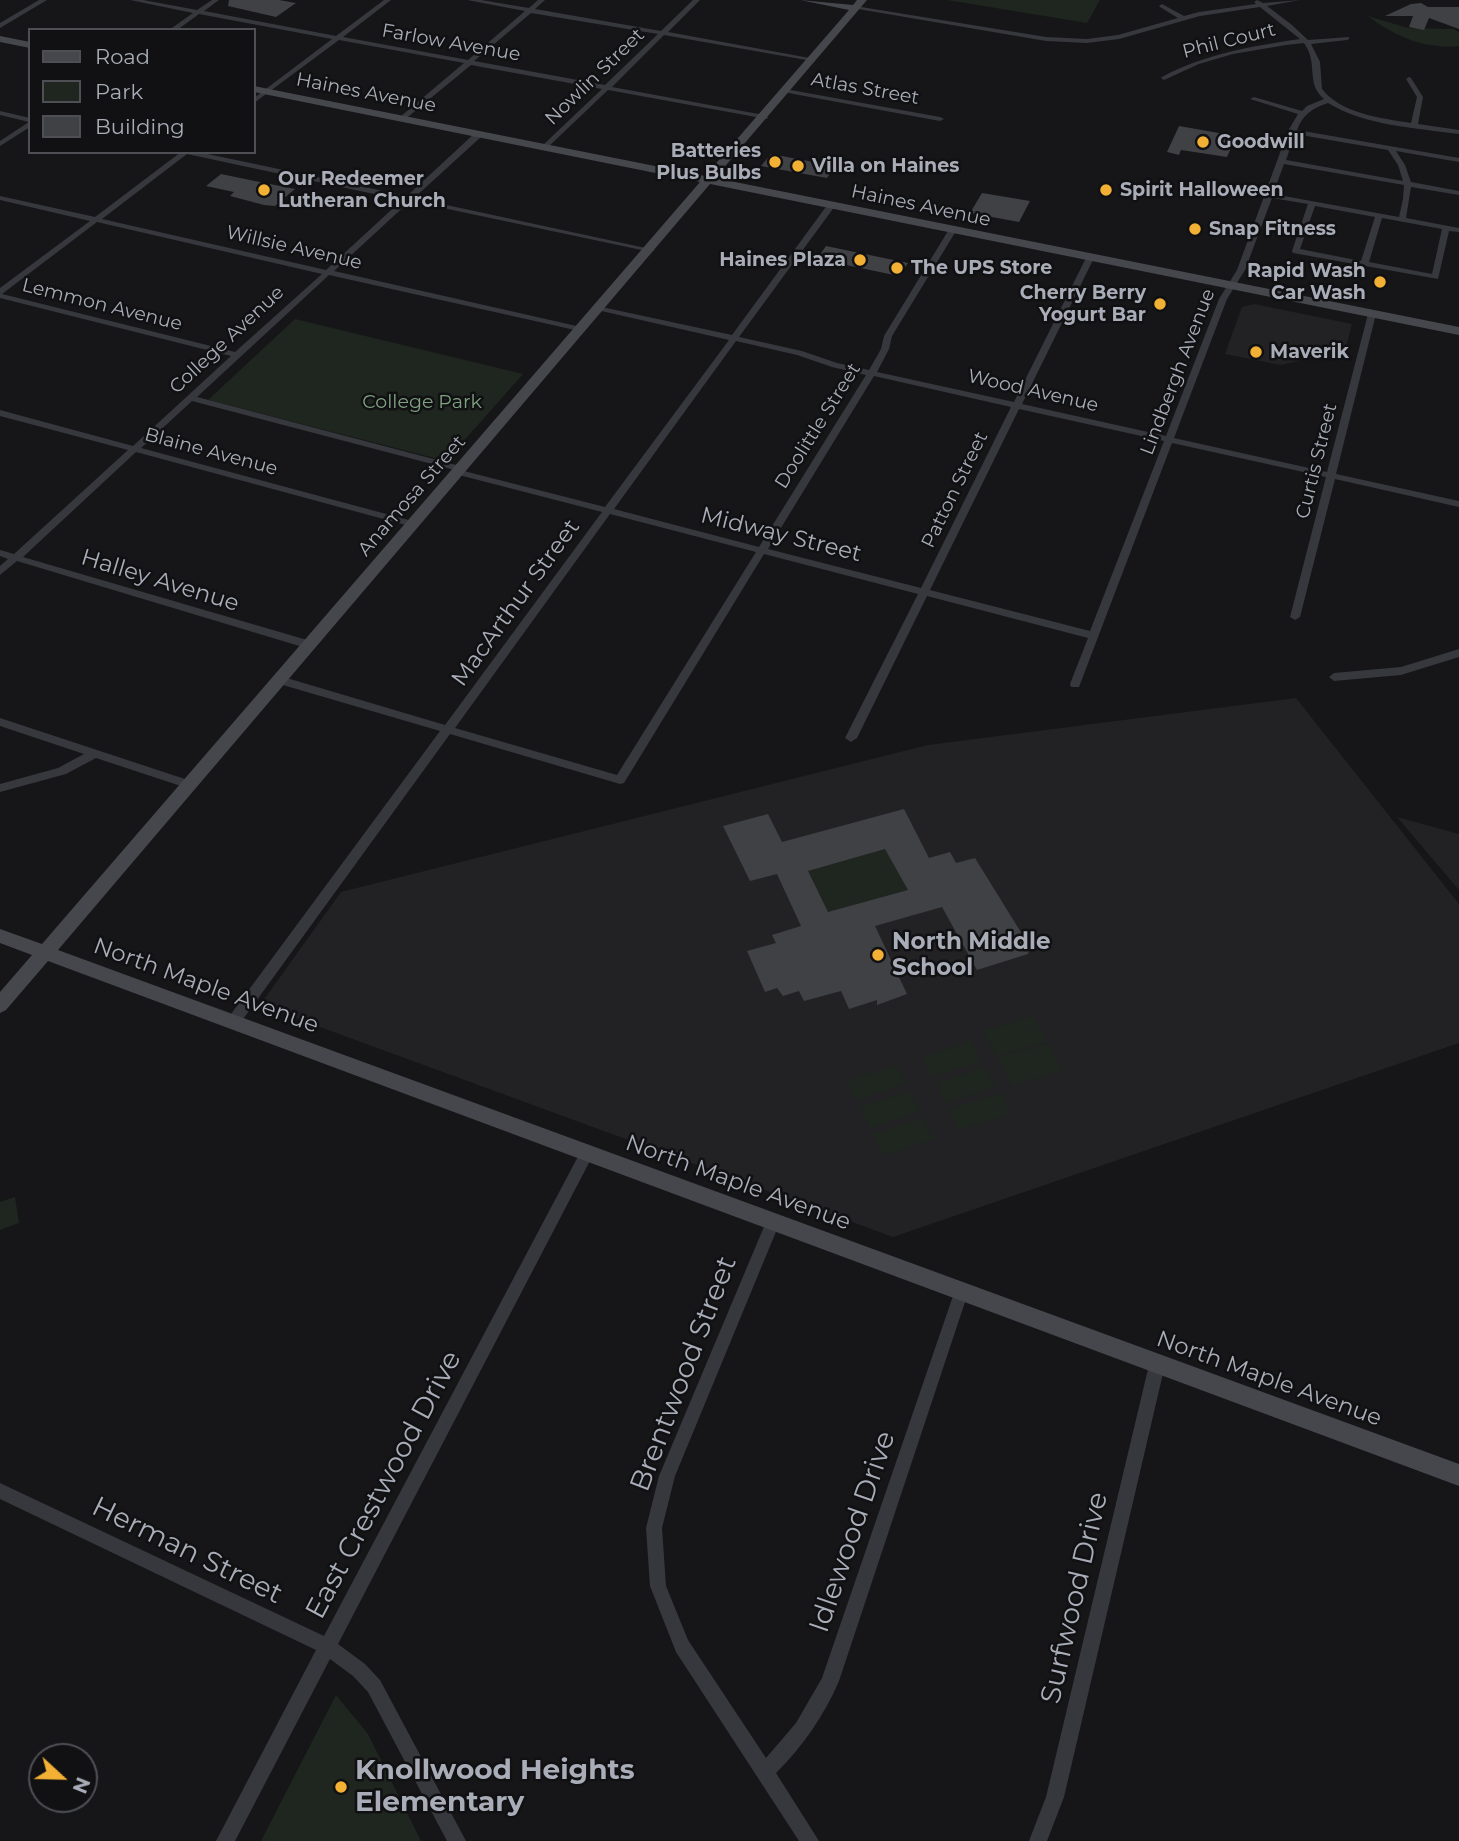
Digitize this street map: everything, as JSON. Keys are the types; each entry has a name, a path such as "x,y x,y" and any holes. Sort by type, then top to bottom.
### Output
{"main road":[{"path":"805,0 859,4"},
{"name":"Anamosa Street","path":"0,1005 651,250 859,4"},
{"path":"0,39 28,45"},
{"name":"Haines Avenue","path":"256,90 1459,331"},
{"name":"North Maple Avenue","path":"0,936 1459,1475"}],"street":[{"path":"0,26 44,0"},
{"name":"Farlow Avenue","path":"133,0 764,117"},
{"path":"175,28 216,0"},
{"path":"256,99 388,0"},
{"path":"470,0 812,59"},
{"path":"402,118 542,0"},
{"name":"Nowlin Street","path":"545,147 697,0"},
{"path":"1254,0 1305,41 1316,57 1317,87 1329,100 1359,113 1459,132"},
{"path":"859,4 1063,41 1109,39 1183,18 1297,0"},
{"path":"1162,6 1183,18"},
{"name":"Phil Court","path":"1164,78 1181,68 1239,51 1347,38"},
{"path":"1409,79 1420,97 1414,124"},
{"name":"Atlas Street","path":"785,91 940,119"},
{"path":"1254,99 1301,113 1329,100"},
{"path":"0,113 28,121"},
{"name":"Lindbergh Avenue","path":"1094,636 1231,286 1241,271 1301,113"},
{"path":"0,144 28,123"},
{"path":"1292,131 1459,160"},
{"name":"College Avenue","path":"0,572 478,134"},
{"path":"1390,148 1405,170 1410,184 1402,220"},
{"path":"0,294 183,154"},
{"path":"196,154 651,250"},
{"path":"1281,161 1459,193"},
{"path":"1269,195 1459,230"},
{"name":"Willsie Avenue","path":"0,198 581,330"},
{"path":"1312,203 1296,251 1435,277 1446,228"},
{"name":"MacArthur Street","path":"233,1023 831,206"},
{"path":"1364,264 1379,216"},
{"name":"Doolittle Street","path":"447,730 620,780 872,372 885,349 888,336 952,231"},
{"name":"Patton Street","path":"851,738 1090,258"},
{"name":"Lemmon Avenue","path":"0,294 237,355"},
{"name":"Wood Avenue","path":"600,309 1459,504"},
{"name":"Curtis Street","path":"1295,617 1372,314"},
{"name":"Midway Street","path":"190,398 607,511 1094,636"},
{"name":"Blaine Avenue","path":"0,413 413,524"},
{"name":"Halley Avenue","path":"0,553 310,645"},
{"path":"1075,684 1094,636"},
{"path":"1334,677 1401,671 1459,653"},
{"path":"280,680 447,730"},
{"path":"0,722 190,785"},
{"path":"0,788 62,771 96,753"},
{"name":"East Crestwood Drive","path":"225,1841 587,1153"},
{"name":"Brentwood Street","path":"773,1222 667,1476 654,1528 658,1586 682,1646 810,1841"},
{"name":"Idlewood Drive","path":"766,1771 804,1731 816,1714 830,1681 961,1293"},
{"name":"Surfwood Drive","path":"1038,1841 1055,1797 1157,1364"},
{"name":"Herman Street","path":"0,1491 328,1647 359,1670 374,1686 457,1841"}],"shaded area":[{"path":"1254,304 1352,324 1342,361 1319,356 1281,365 1225,354 1242,307"},
{"name":"North Middle School","path":"1296,698 1459,904 1459,1043 893,1237 260,1005 341,892 928,745"},
{"path":"1397,817 1459,834 1459,890"}],"green space":[{"path":"947,0 1100,0 1087,23"},
{"path":"1368,16 1408,28 1453,29 1459,32 1459,46 1423,44 1388,30"},
{"name":"College Park","path":"295,319 523,374 446,461 208,400"},
{"path":"885,849 908,890 828,912 808,871"},
{"path":"1032,1016 1047,1041 997,1057 983,1031"},
{"path":"971,1041 981,1061 932,1077 922,1057"},
{"path":"1047,1043 1063,1070 1013,1086 998,1058"},
{"path":"896,1065 906,1084 856,1100 847,1080"},
{"path":"985,1067 996,1087 946,1103 936,1083"},
{"path":"909,1091 920,1112 870,1128 860,1107"},
{"path":"1000,1093 1011,1114 959,1130 949,1109"},
{"path":"923,1118 934,1139 883,1156 873,1134"},
{"path":"15,1197 19,1223 0,1230 0,1202"},
{"name":"Knollwood Heights Elementary","path":"336,1695 368,1734 421,1841 261,1841"}],"building":[{"path":"229,0 279,0 296,3 276,17 228,6"},
{"path":"1421,3 1428,7 1459,7 1459,29 1429,18 1424,30 1409,27 1413,16 1385,16 1411,4"},
{"name":"Goodwill","path":"1179,126 1236,136 1227,157 1181,150 1179,155 1167,152"},
{"name":"Villa on Haines","path":"771,154 835,166 827,178 761,166"},
{"name":"Our Redeemer Lutheran Church","path":"221,174 295,189 275,206 264,205 230,196 234,192 206,186"},
{"path":"982,193 1030,201 1019,222 970,213"},
{"name":"Haines Plaza","path":"826,246 908,263 899,276 817,259"},
{"name":"North Middle School","path":"904,809 929,858 950,852 956,863 975,858 1030,947 1028,954 977,970 942,907 875,926 907,994 877,1005 877,1000 849,1009 841,991 804,1001 799,991 783,996 777,988 765,992 747,951 776,943 772,935 801,926 777,874 750,881 723,826 768,814 782,842","holes":["885,849 908,890 828,912 808,871"]}],"place":[{"name":"Goodwill","path":"1203,142"},
{"name":"Batteries Plus Bulbs","path":"775,162"},
{"name":"Villa on Haines","path":"798,166"},
{"name":"Our Redeemer Lutheran Church","path":"264,190"},
{"name":"Spirit Halloween","path":"1106,190"},
{"name":"Snap Fitness","path":"1195,229"},
{"name":"Haines Plaza","path":"860,260"},
{"name":"The UPS Store","path":"897,268"},
{"name":"Rapid Wash Car Wash","path":"1380,282"},
{"name":"Cherry Berry Yogurt Bar","path":"1160,304"},
{"name":"Maverik","path":"1256,352"},
{"name":"North Middle School","path":"878,955"},
{"name":"Knollwood Heights Elementary","path":"341,1787"}]}
